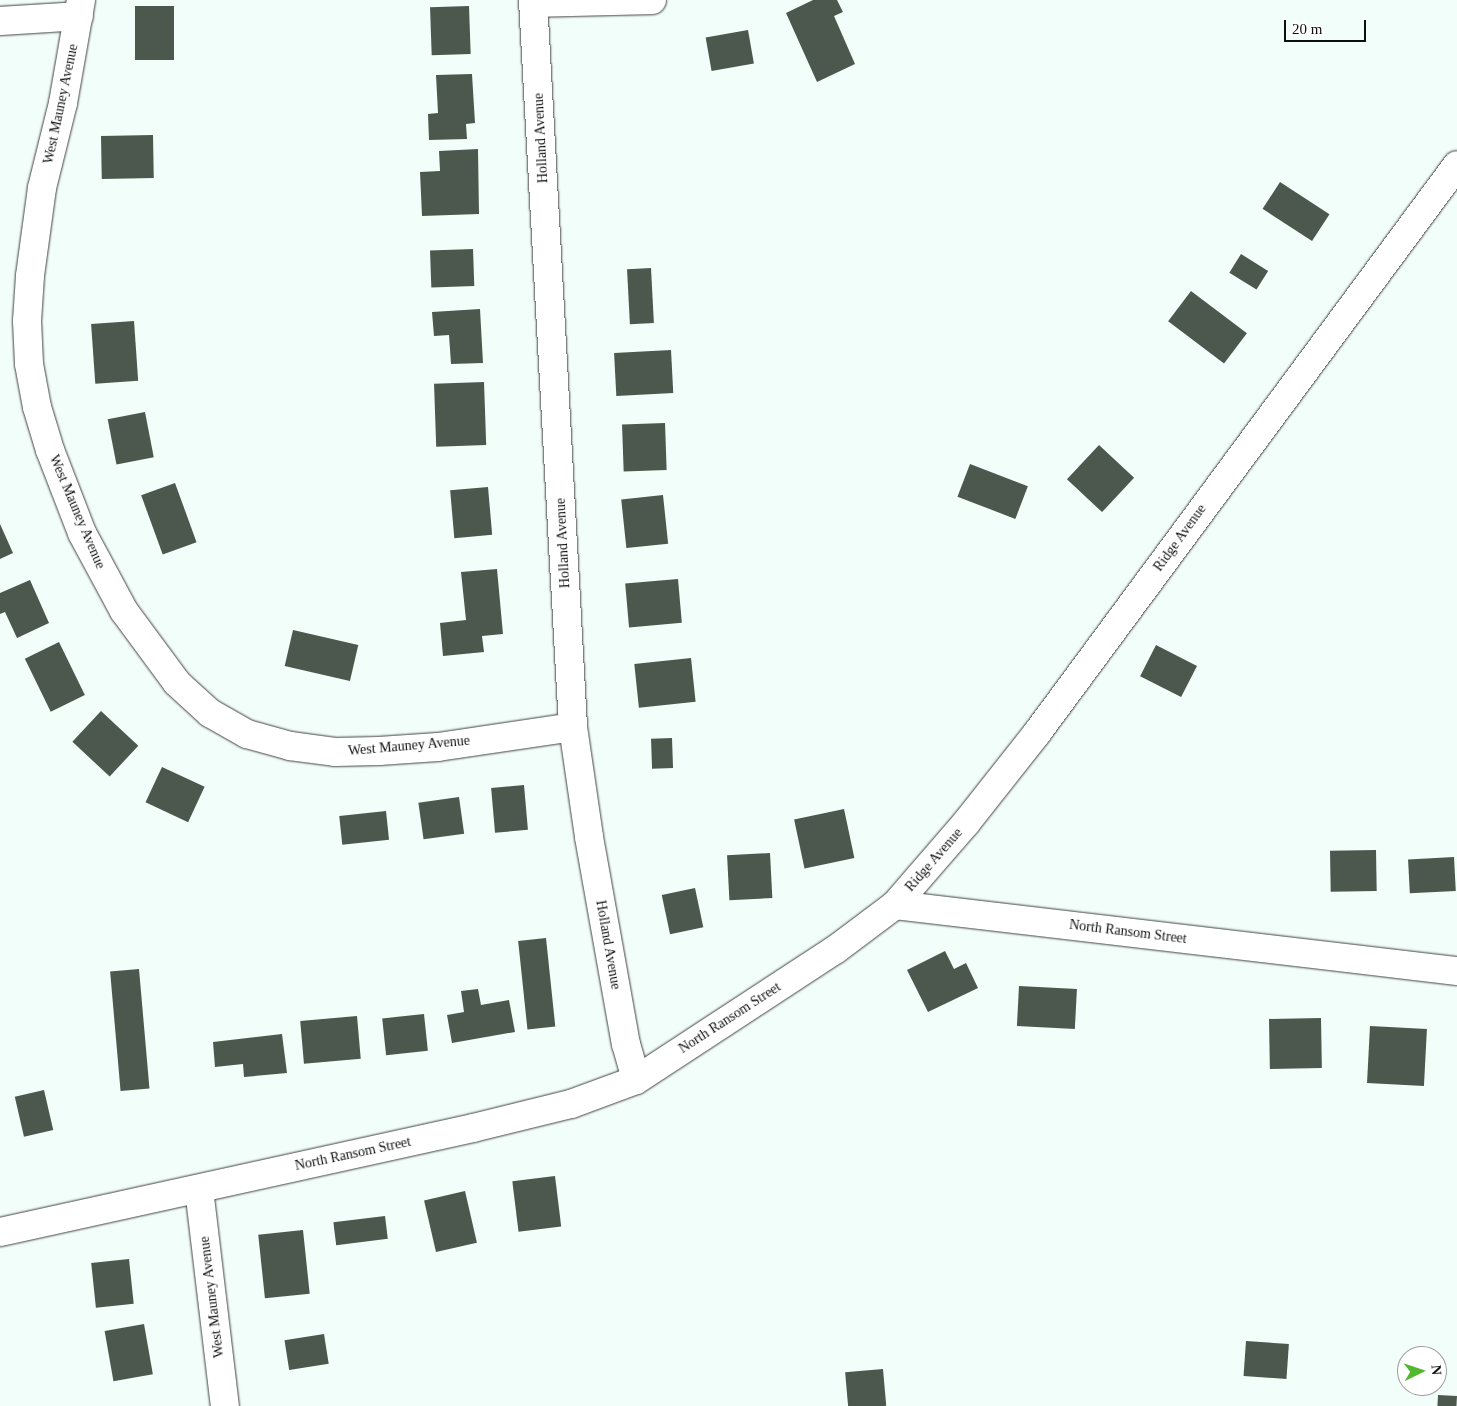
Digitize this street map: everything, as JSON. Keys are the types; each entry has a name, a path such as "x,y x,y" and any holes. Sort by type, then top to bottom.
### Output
{"street":[{"path":"533,1 652,0"},
{"name":"Holland Avenue","path":"533,1 573,727 589,837 626,1044 636,1080"},
{"path":"0,21 80,8"},
{"name":"West Mauney Avenue","path":"80,8 63,103 42,188 30,276 27,321 30,364 37,408 50,450 82,533 124,611 177,683 210,713 247,734 290,746 335,752 379,751 438,746 573,727"},
{"name":"Ridge Avenue","path":"895,905 966,823 1037,733 1457,166"},
{"name":"North Ransom Street","path":"0,1232 553,1108 636,1080 836,950 895,905 1457,971"},
{"name":"West Mauney Avenue","path":"199,1188 226,1406"}],"building":[{"path":"813,0 837,0 843,12 834,16 855,64 817,82 786,13"},
{"path":"135,6 174,6 174,60 135,60"},
{"path":"469,6 471,54 432,55 430,7"},
{"path":"748,30 754,63 712,71 706,37"},
{"path":"472,74 475,123 466,124 467,139 429,140 428,114 438,113 436,75"},
{"path":"153,135 154,178 102,179 101,136"},
{"path":"478,149 479,214 422,216 420,172 440,171 439,151"},
{"path":"1280,182 1329,214 1312,241 1263,209"},
{"path":"473,249 474,286 431,287 430,251"},
{"path":"1241,254 1268,271 1256,290 1229,273"},
{"path":"651,268 654,323 630,324 627,269"},
{"path":"1191,291 1247,333 1224,363 1168,321"},
{"path":"480,309 483,363 451,364 449,335 434,336 432,312"},
{"path":"134,321 138,381 95,384 91,324"},
{"path":"671,350 673,393 616,396 614,353"},
{"path":"484,382 486,445 436,447 434,384"},
{"path":"145,412 154,457 116,464 108,419"},
{"path":"665,423 667,470 624,471 622,425"},
{"path":"1099,445 1134,478 1102,512 1067,479"},
{"path":"970,464 1028,486 1015,519 957,497"},
{"path":"175,483 197,542 163,555 141,495"},
{"path":"488,487 492,535 454,538 450,490"},
{"path":"663,495 668,544 626,548 621,499"},
{"path":"0,524 13,553 0,559"},
{"path":"497,569 503,634 482,636 484,652 443,656 440,623 466,620 461,572"},
{"path":"678,579 682,623 629,627 625,584"},
{"path":"30,580 49,623 17,638 5,612 0,614 0,593"},
{"path":"293,630 358,645 350,681 285,666"},
{"path":"59,642 85,695 51,712 25,659"},
{"path":"1156,645 1197,666 1181,697 1140,676"},
{"path":"691,658 696,702 639,708 634,664"},
{"path":"101,711 138,746 110,776 72,742"},
{"path":"672,738 673,768 652,769 651,739"},
{"path":"162,767 205,787 188,822 146,802"},
{"path":"524,785 528,830 495,833 491,788"},
{"path":"459,797 464,834 424,839 418,803"},
{"path":"844,809 854,858 805,869 794,820"},
{"path":"386,811 389,840 342,845 339,816"},
{"path":"1376,850 1377,891 1331,892 1330,851"},
{"path":"770,853 772,898 729,900 727,855"},
{"path":"1454,857 1456,891 1410,893 1408,859"},
{"path":"695,888 703,927 670,934 662,895"},
{"path":"546,938 555,1027 527,1029 518,941"},
{"path":"945,951 954,969 966,963 978,988 928,1012 907,970"},
{"path":"139,969 149,1089 121,1091 110,972"},
{"path":"1019,986 1077,989 1075,1029 1017,1026"},
{"path":"478,989 481,1005 509,1000 515,1032 452,1043 447,1015 464,1012 461,991"},
{"path":"424,1014 428,1051 386,1055 382,1018"},
{"path":"357,1016 361,1059 304,1064 300,1021"},
{"path":"1321,1018 1322,1068 1270,1069 1269,1019"},
{"path":"1370,1026 1427,1029 1424,1086 1367,1083"},
{"path":"282,1034 287,1073 244,1077 243,1064 215,1067 213,1042"},
{"path":"44,1090 53,1130 24,1137 15,1097"},
{"path":"555,1176 561,1227 519,1232 512,1181"},
{"path":"465,1191 477,1243 436,1252 424,1200"},
{"path":"385,1216 388,1239 336,1245 333,1222"},
{"path":"303,1230 310,1294 265,1298 258,1235"},
{"path":"129,1259 134,1304 96,1308 91,1263"},
{"path":"144,1324 153,1374 113,1381 105,1331"},
{"path":"324,1334 329,1364 289,1370 284,1340"},
{"path":"1246,1341 1289,1344 1286,1379 1244,1376"},
{"path":"883,1369 886,1406 848,1406 845,1372"},
{"path":"1438,1396 1457,1396 1456,1406 1437,1406"}]}
